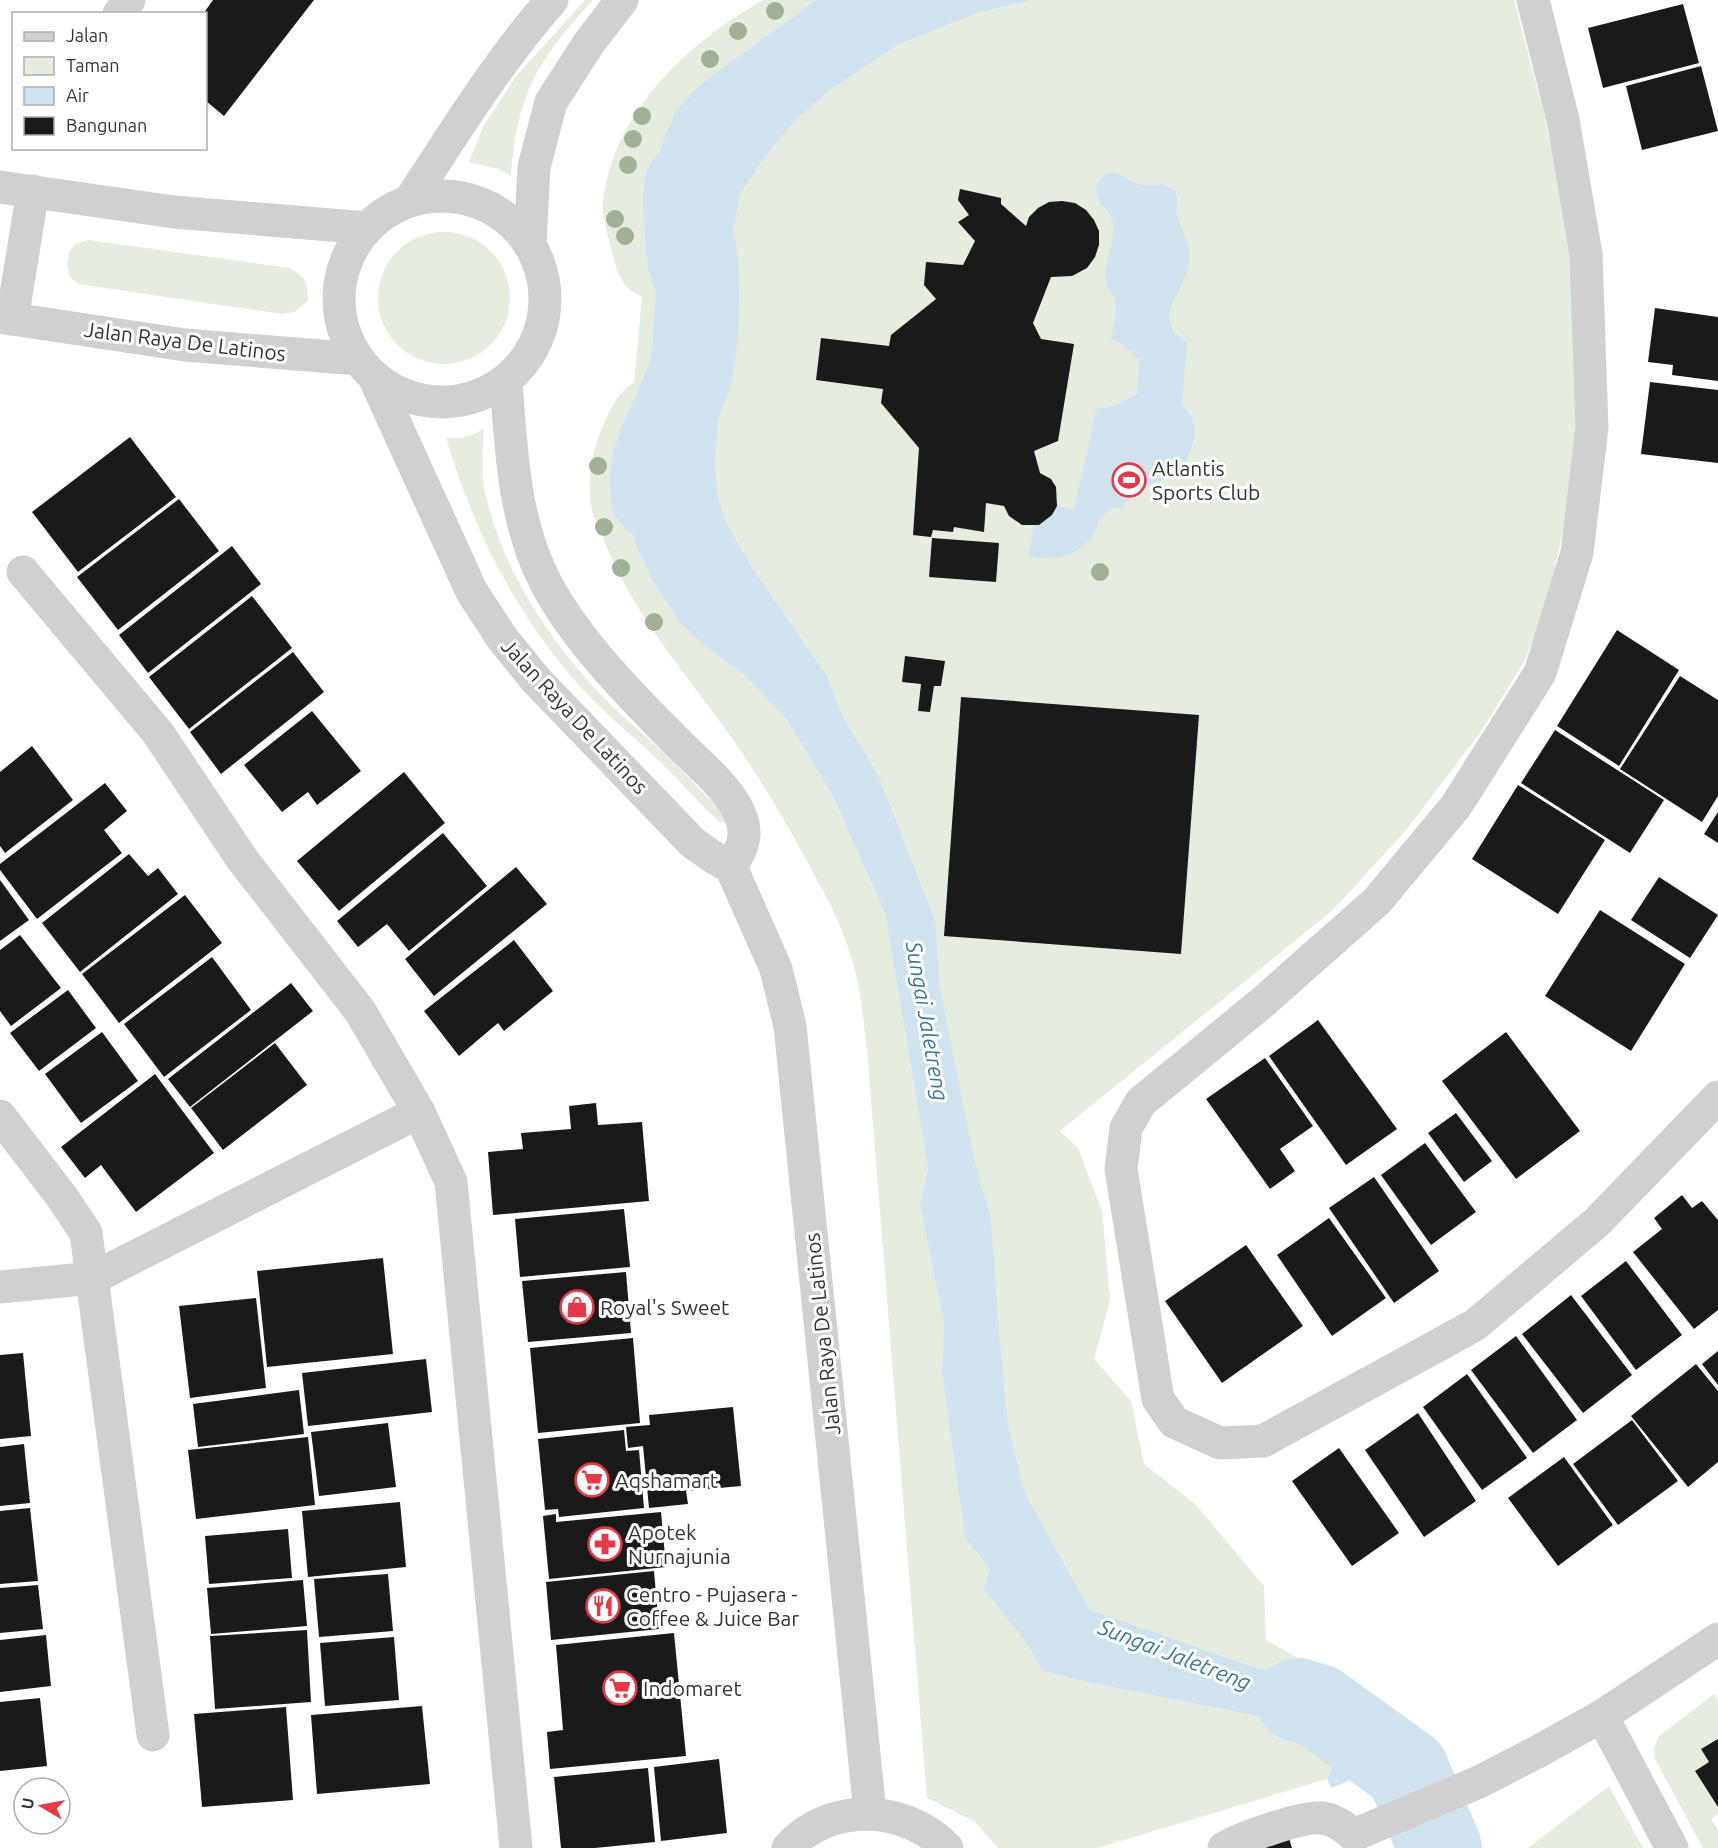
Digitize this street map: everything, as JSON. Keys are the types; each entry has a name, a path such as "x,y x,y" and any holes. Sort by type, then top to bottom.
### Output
{"street":[{"name":"Jalan Raya De Latinos","path":"410,200 480,94 533,21 552,0"},
{"name":"Jalan Raya De Latinos","path":"530,244 534,167 551,102 589,43 622,0"},
{"path":"1533,0 1563,120 1586,254 1592,427 1577,553 1540,673 1456,806 1377,901 1263,1002 1141,1102 1126,1128 1120,1169 1158,1399 1174,1422 1220,1443 1263,1441 1475,1325 1597,1222 1718,1096"},
{"path":"0,187 174,212 367,228"},
{"name":"Jalan Raya De Latinos","path":"33,191 6,318 185,345 366,368 398,393 425,401 454,402 481,396 506,381 523,363 536,341 544,317 545,292 541,267 530,244 508,219 478,201 444,195 410,200 387,211 367,228 351,250 341,277 339,306 345,334 366,368 472,592 502,639 536,681 693,843 731,867 776,969 790,1026 870,1813"},
{"path":"506,381 510,437 522,522 541,573 558,604 587,645 727,793 742,820 744,844 731,867"},
{"path":"23,572 158,733 242,859 360,1011 419,1112 451,1182 516,1848"},
{"path":"0,1287 93,1278 419,1112"},
{"path":"0,1116 62,1197 86,1233 153,1735"},
{"path":"1224,1848 1285,1825 1320,1818 1338,1823 1352,1841 1479,1782 1602,1716 1718,1639"},
{"path":"1602,1716 1672,1848"},
{"path":"788,1848 797,1837 832,1819 870,1813 905,1820 936,1837 947,1848"}],"green space":[{"path":"585,0 593,0 544,60 525,100 514,147 511,176 499,169 469,162 483,127 516,76"},
{"name":"Atlantis Sports Club","path":"763,0 816,0 702,83 661,147 652,179 644,227 659,299 726,304 732,236 741,193 764,158 792,124 825,94 896,46 974,14 1033,0 1514,0 1545,118 1575,275 1580,434 1548,600 1525,660 1482,730 1407,829 1333,910 1060,1131 1078,1148 1102,1211 1110,1300 1094,1359 1131,1401 1144,1464 1195,1504 1264,1586 1266,1640 1305,1662 1281,1676 1090,1610 1025,1493 1008,1424 991,1218 976,1166 939,982 936,921 878,774 843,717 827,676 753,569 725,520 718,496 715,464 721,391 651,385 641,403 627,467 625,505 635,543 652,580 681,624 707,648 742,673 786,718 832,794 885,913 928,1168 920,1205 944,1323 942,1374 965,1538 991,1569 1025,1641 1043,1671 1091,1683 1318,1728 1341,1748 1327,1779 1097,1848 998,1848 975,1822 927,1798 867,1049 855,970 832,909 787,825 743,754 643,615 614,563 596,522 590,500 593,456 599,435 615,402 628,386 634,383 642,297 627,287 615,265 603,213 605,186 610,168 620,141 634,115 670,70 714,32"},
{"path":"444,232 469,237 491,251 505,273 510,298 505,323 491,345 469,359 444,364 419,359 397,345 383,323 378,298 383,273 397,251 419,237"},
{"path":"88,240 290,268 305,282 308,301 294,312 282,314 79,284 70,277 67,265 69,252 75,244"},
{"path":"484,428 483,480 492,519 518,580 534,609 553,637 595,689 674,763 727,817 728,821 725,823 719,822 658,760 588,695 563,667 520,606 485,541 470,507 446,437 466,437"},
{"path":"1714,1694 1718,1700 1718,1739 1701,1749 1709,1762 1695,1771 1718,1807 1718,1814 1711,1819 1718,1830 1718,1848 1703,1848 1655,1759 1654,1748 1659,1736"},
{"path":"1609,1786 1643,1848 1528,1848"}],"water":[{"path":"816,0 1033,0 974,14 896,46 825,94 792,124 764,158 741,193 732,236 727,304 659,299 648,269 644,227 652,179 661,147 676,111 702,83"},
{"path":"1113,172 1138,184 1165,185 1177,196 1177,215 1189,247 1190,259 1188,271 1169,314 1170,324 1175,333 1187,342 1182,404 1193,422 1195,431 1193,442 1187,459 1179,470 1138,491 1129,498 1123,509 1113,507 1099,520 1094,533 1081,548 1057,558 1029,556 1034,526 1046,521 1057,506 1074,510 1097,408 1113,406 1137,394 1139,360 1124,345 1111,338 1116,305 1106,284 1105,276 1113,227 1112,220 1098,200 1096,192 1102,179"},
{"path":"651,385 721,391 715,464 718,496 725,520 753,569 827,676 843,717 878,774 936,922 939,982 976,1166 991,1218 1008,1424 1025,1493 1090,1610 1281,1676 1351,1696 1397,1721 1417,1751 1332,1788 1327,1779 1341,1748 1318,1728 1091,1683 1043,1671 1025,1641 984,1589 990,1569 965,1538 942,1374 944,1323 920,1205 928,1168 885,913 832,794 786,718 742,673 707,648 681,624 652,580 635,543 625,505 627,467 641,403"}],"building":[{"path":"213,0 314,0 224,116 207,102 207,12 204,12"},
{"path":"1683,4 1699,63 1603,88 1588,28"},
{"path":"1701,66 1718,131 1642,150 1626,86"},
{"path":"960,189 1001,198 1001,204 1026,226 1029,217 1049,202 1075,203 1086,210 1094,220 1099,231 1099,245 1095,257 1087,268 1072,276 1051,277 1033,323 1041,339 1074,344 1058,441 1034,451 1040,473 1051,479 1056,487 1057,506 1052,515 1039,525 1022,525 1009,516 1004,506 986,503 984,532 954,527 953,532 933,530 931,537 913,535 919,448 881,403 883,389 816,380 821,338 889,346 891,335 936,299 924,285 926,262 963,265 975,241 958,222 969,215 958,200"},
{"path":"1655,308 1718,317 1718,381 1672,375 1673,365 1648,362"},
{"path":"1650,382 1718,390 1718,463 1641,454"},
{"path":"130,437 176,497 78,572 32,512"},
{"path":"179,499 219,551 118,630 77,577"},
{"path":"932,538 999,543 996,582 929,577"},
{"path":"232,546 261,584 148,673 119,635"},
{"path":"252,596 292,648 189,729 149,677"},
{"path":"1617,630 1679,670 1619,766 1557,726"},
{"path":"293,652 324,692 221,774 190,732"},
{"path":"905,656 945,661 941,686 934,686 930,712 918,711 921,684 902,682"},
{"path":"1680,676 1718,700 1718,796 1702,822 1620,769"},
{"path":"961,697 1199,715 1181,954 944,936"},
{"path":"312,711 361,771 317,805 308,792 282,812 244,765"},
{"path":"1555,730 1664,800 1630,853 1521,783"},
{"path":"32,746 73,800 5,853 0,846 0,772"},
{"path":"404,772 445,823 339,911 297,861"},
{"path":"105,783 127,811 104,830 122,853 37,919 0,870 0,864"},
{"path":"1518,785 1605,840 1558,914 1472,859"},
{"path":"1718,812 1718,843 1704,834"},
{"path":"443,833 487,886 409,951 387,924 358,947 337,921"},
{"path":"129,854 148,876 158,868 178,894 80,972 42,923"},
{"path":"516,867 547,904 434,996 405,959"},
{"path":"1659,877 1718,915 1690,958 1631,920"},
{"path":"0,880 29,920 0,941"},
{"path":"185,895 222,943 119,1023 82,974"},
{"path":"1600,910 1685,964 1631,1051 1545,996"},
{"path":"20,935 61,988 11,1026 0,1011 0,950"},
{"path":"514,940 553,991 504,1031 498,1023 459,1056 424,1011"},
{"path":"212,957 251,1010 164,1077 124,1024"},
{"path":"291,983 313,1011 190,1107 168,1079"},
{"path":"68,990 96,1028 39,1071 10,1033"},
{"path":"1318,1020 1397,1129 1346,1165 1269,1056"},
{"path":"102,1032 138,1081 81,1123 45,1074"},
{"path":"1506,1032 1580,1131 1516,1179 1442,1081"},
{"path":"275,1043 307,1085 223,1150 191,1108"},
{"path":"1265,1058 1313,1126 1280,1149 1295,1171 1270,1189 1206,1099"},
{"path":"155,1074 214,1153 136,1212 101,1165 85,1178 61,1147"},
{"path":"596,1103 598,1125 642,1122 649,1201 493,1215 488,1152 523,1149 521,1133 571,1129 569,1106"},
{"path":"1456,1113 1492,1161 1464,1182 1428,1133"},
{"path":"1425,1143 1476,1212 1431,1245 1381,1175"},
{"path":"1374,1177 1439,1271 1394,1303 1329,1208"},
{"path":"1682,1195 1692,1208 1702,1201 1718,1220 1718,1310 1694,1329 1633,1252 1662,1229 1654,1218"},
{"path":"624,1209 630,1267 520,1277 515,1219"},
{"path":"1329,1218 1386,1298 1332,1336 1277,1255"},
{"path":"1246,1245 1303,1326 1222,1383 1165,1301"},
{"path":"383,1258 393,1354 267,1367 257,1271"},
{"path":"1626,1261 1682,1335 1636,1370 1581,1296"},
{"name":"Royal's Sweet","path":"626,1272 631,1333 528,1342 522,1281"},
{"path":"1571,1295 1632,1375 1583,1413 1522,1334"},
{"path":"256,1298 266,1388 190,1398 179,1306"},
{"path":"1516,1336 1577,1420 1533,1453 1471,1370"},
{"path":"633,1338 640,1423 538,1433 530,1348"},
{"path":"1718,1351 1718,1385 1702,1364"},
{"path":"23,1353 31,1436 0,1439 0,1355"},
{"path":"426,1359 432,1412 308,1426 302,1373"},
{"path":"1696,1364 1718,1391 1718,1462 1688,1487 1631,1416"},
{"path":"1467,1374 1527,1458 1482,1490 1423,1407"},
{"path":"299,1390 304,1434 198,1447 193,1404"},
{"path":"733,1407 741,1486 686,1491 688,1504 649,1508 643,1446 628,1448 626,1427 650,1425 649,1415"},
{"path":"1418,1413 1476,1501 1424,1537 1365,1450"},
{"path":"1632,1420 1678,1481 1618,1525 1573,1464"},
{"path":"388,1423 396,1487 319,1496 311,1432"},
{"name":"Aqshamart","path":"624,1430 626,1451 639,1450 644,1508 559,1517 558,1509 545,1510 538,1439"},
{"path":"308,1437 315,1505 196,1519 188,1450"},
{"path":"24,1444 30,1503 0,1506 0,1447"},
{"path":"1339,1448 1399,1533 1352,1566 1292,1481"},
{"path":"1564,1457 1613,1525 1558,1566 1508,1498"},
{"path":"400,1502 406,1567 308,1577 302,1511"},
{"path":"30,1508 38,1581 0,1584 0,1511"},
{"name":"Apotek Nurnajunia","path":"661,1512 666,1567 549,1579 543,1516 556,1514 556,1522"},
{"path":"288,1529 292,1578 209,1584 205,1536"},
{"name":"Centro - Pujasera - Coffee & Juice Bar","path":"654,1571 659,1629 551,1640 546,1582"},
{"path":"388,1574 393,1631 319,1637 314,1579"},
{"path":"303,1580 307,1626 211,1634 207,1588"},
{"path":"38,1585 43,1629 0,1633 0,1588"},
{"path":"307,1630 311,1702 215,1709 210,1636"},
{"name":"Indomaret","path":"674,1633 686,1756 550,1769 547,1732 563,1730 556,1645"},
{"path":"46,1635 51,1686 0,1692 0,1640"},
{"path":"394,1637 399,1700 325,1706 320,1643"},
{"path":"40,1698 47,1766 0,1771 0,1702"},
{"path":"422,1706 430,1784 317,1794 311,1715"},
{"path":"286,1707 293,1800 202,1807 194,1714"},
{"path":"1718,1739 1718,1807 1695,1771 1709,1762 1701,1749"},
{"path":"719,1759 727,1833 661,1841 654,1767"},
{"path":"648,1768 655,1842 595,1848 561,1848 554,1777"},
{"path":"1288,1835 1292,1848 1251,1848"}],"waterway":[{"name":"Sungai Jaletreng","path":"653,497 654,464 659,447 688,381 694,352 697,282 695,254 685,211 686,186"},
{"name":"Sungai Jaletreng","path":"1298,1700 1318,1706 1407,1770 1440,1848"}],"place":[{"name":"Atlantis Sports Club","path":"1129,480"},
{"name":"Royal's Sweet","path":"577,1307"},
{"name":"Aqshamart","path":"592,1480"},
{"name":"Apotek Nurnajunia","path":"605,1544"},
{"name":"Centro - Pujasera - Coffee & Juice Bar","path":"603,1606"},
{"name":"Indomaret","path":"620,1688"}]}
